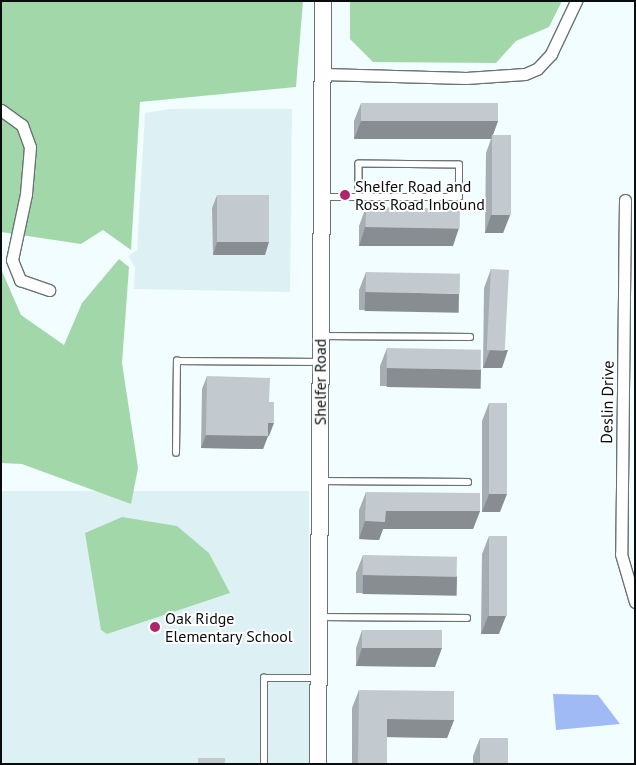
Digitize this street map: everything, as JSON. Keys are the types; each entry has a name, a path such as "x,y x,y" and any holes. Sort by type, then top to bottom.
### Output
{"street":[{"name":"Shelfer Road","path":"318,764 323,1"},
{"path":"323,74 377,78 466,78 525,74 536,69 551,54 576,1"},
{"path":"1,110 22,125 30,147 26,194 12,260 20,280 49,290"},
{"name":"Deslin Drive","path":"625,200 622,562 635,602"},
{"path":"622,486 635,486"}],"lane":[{"path":"322,197 459,198 459,165 359,164 359,197"},
{"path":"321,336 470,337"},
{"path":"176,453 177,361 321,362"},
{"path":"320,481 468,482"},
{"path":"319,617 467,618"},
{"path":"264,764 264,678 318,678"}],"shaded area":[{"path":"170,109 292,109 290,292 134,289 135,267 128,256 137,250 145,113"},
{"name":"Oak Ridge Elementary School","path":"1,491 309,491 309,764 1,764"}],"green space":[{"path":"1,1 303,1 296,87 140,102 131,250 103,230 81,244 1,232"},
{"path":"350,1 562,1 549,27 516,41 496,63 373,62 350,39"},
{"path":"119,259 129,267 122,363 138,468 131,504 22,464 1,463 1,269 21,315 64,345 82,303"},
{"path":"122,517 177,526 209,553 230,593 107,634 101,630 85,533"}],"water":[{"path":"553,694 598,695 620,724 556,730"}],"building":[{"path":"361,103 498,103 498,121 361,121"},
{"path":"492,135 511,135 511,215 492,215"},
{"path":"217,195 269,195 269,242 217,242"},
{"path":"366,207 460,209 460,229 366,227"},
{"path":"491,269 509,270 505,351 487,350"},
{"path":"366,272 460,274 460,294 366,292"},
{"path":"387,348 481,350 481,370 387,368"},
{"path":"207,376 270,378 269,402 274,402 274,423 268,423 268,436 206,435"},
{"path":"489,403 507,403 507,494 489,494"},
{"path":"366,492 480,493 480,511 386,511 385,522 365,521"},
{"path":"489,536 507,536 507,616 489,616"},
{"path":"363,555 457,557 457,577 363,575"},
{"path":"362,630 442,630 442,648 362,648"},
{"path":"359,690 454,691 454,720 387,719 387,764 358,764"},
{"path":"480,738 508,738 508,764 480,764"},
{"path":"198,758 225,758 225,764 198,764"}],"place":[{"name":"Shelfer Road and Ross Road Inbound","path":"345,195"},
{"name":"Oak Ridge Elementary School","path":"155,627"}]}
